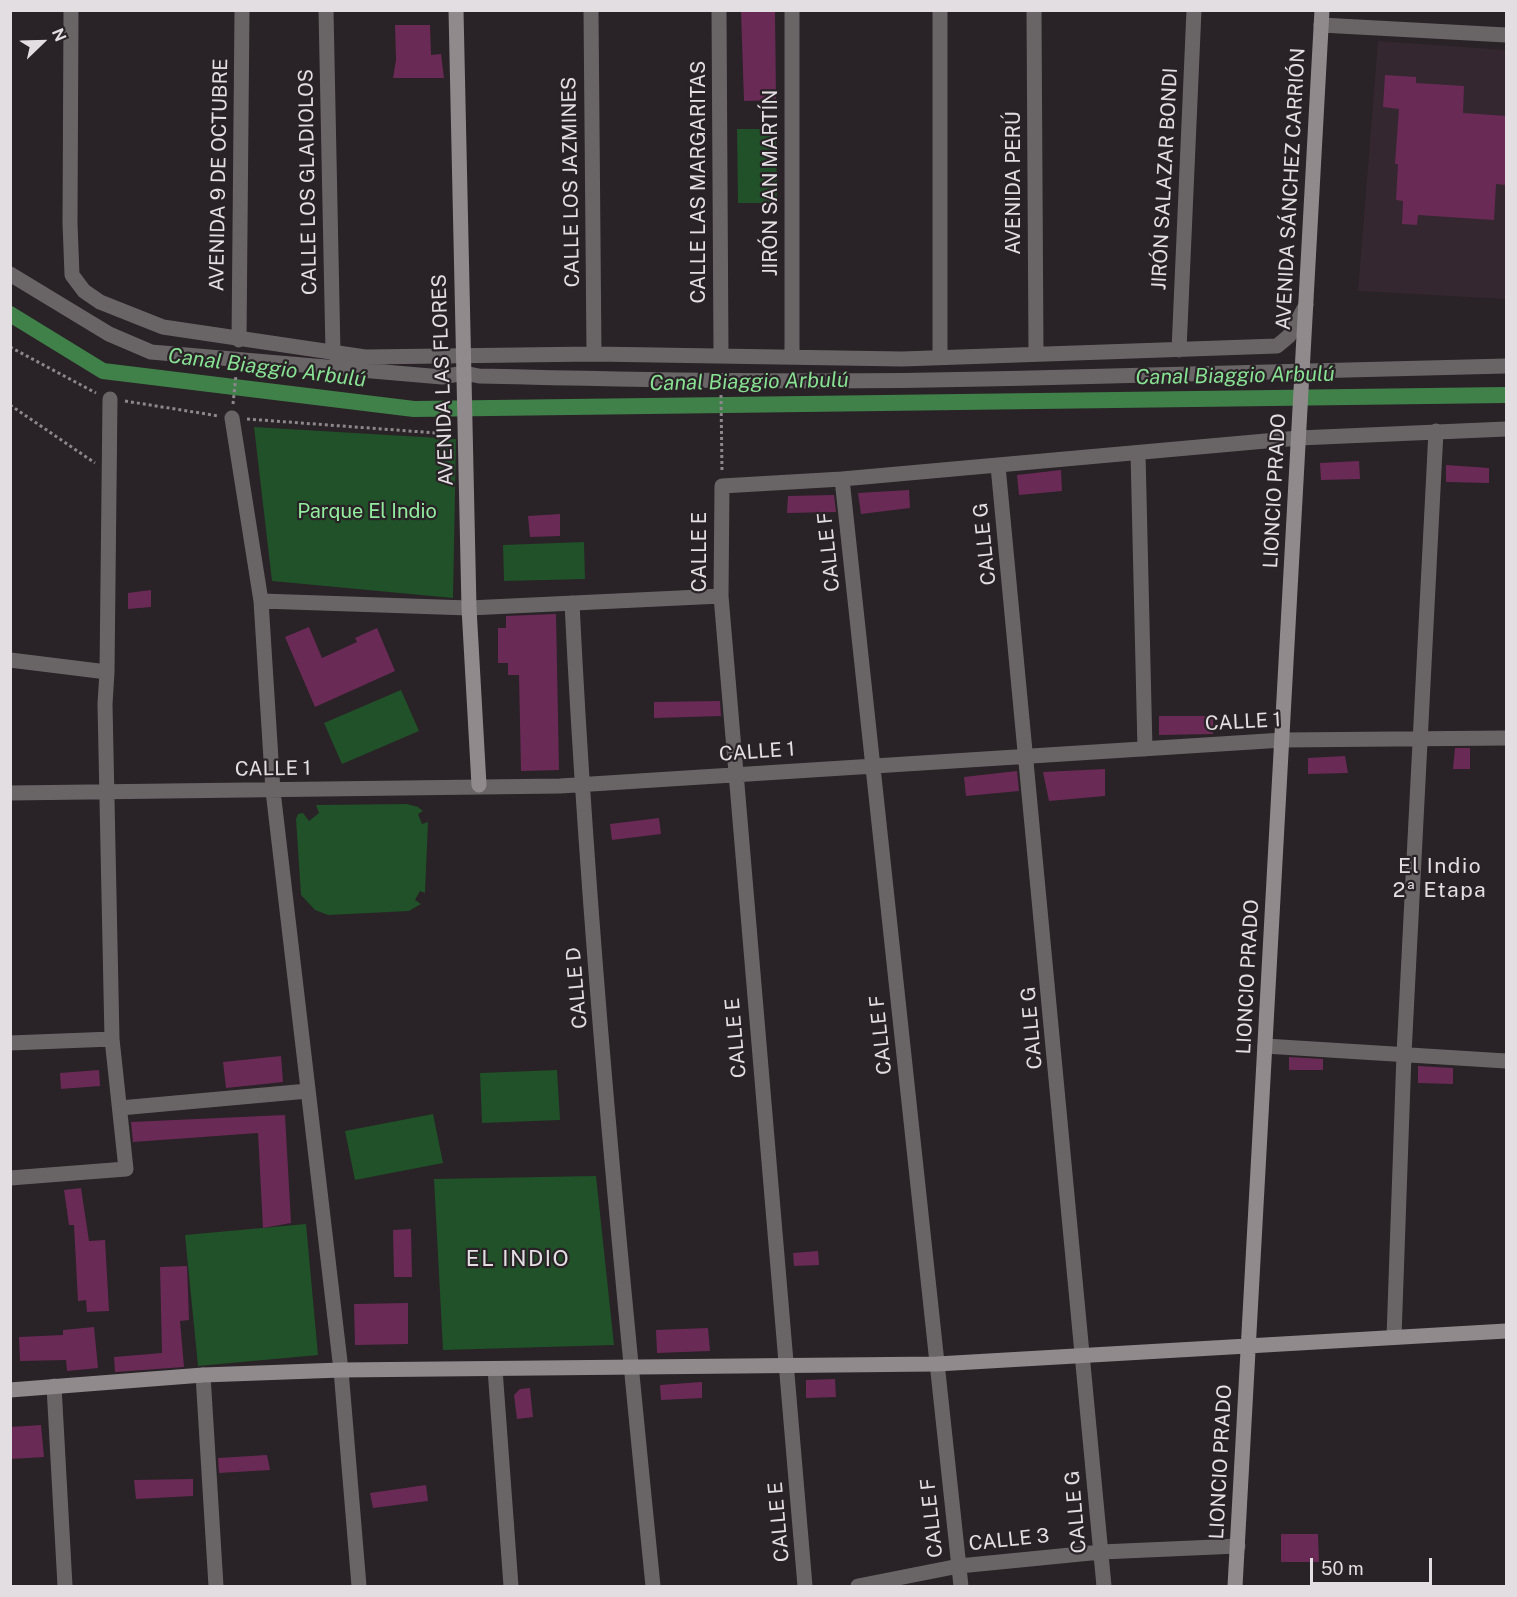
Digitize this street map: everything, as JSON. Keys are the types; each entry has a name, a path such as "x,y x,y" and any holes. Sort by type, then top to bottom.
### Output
{"street":[{"path":"71,10 70,224 72,275 84,291 100,302 163,327 365,357 594,354 940,357 1277,346 1289,336 1306,305"},
{"name":"AVENIDA 9 DE OCTUBRE","path":"239,340 242,10"},
{"name":"CALLE LOS GLADIOLOS","path":"326,10 333,353"},
{"name":"AVENIDA LAS FLORES","path":"456,10 469,608 479,785"},
{"name":"CALLE LOS JAZMINES","path":"591,10 594,354"},
{"name":"CALLE LAS MARGARITAS","path":"719,10 721,354"},
{"name":"JIRÓN SAN MARTÍN","path":"792,10 792,356"},
{"path":"940,10 940,357"},
{"name":"AVENIDA PERÚ","path":"1034,10 1036,354"},
{"name":"JIRÓN SALAZAR BONDI","path":"1179,350 1194,10"},
{"path":"1321,18 1506,35"},
{"name":"AVENIDA SÁNCHEZ CARRIÓN","path":"1303,369 1321,18"},
{"path":"10,274 109,334 151,352 464,379 479,376 660,380 984,379 1303,369 1506,366"},
{"name":"LIONCIO PRADO","path":"1236,1587 1303,369"},
{"path":"10,1178 126,1168 112,1039 106,793 105,704 111,470 110,399"},
{"path":"232,413 261,601 273,790 341,1370 359,1587"},
{"path":"722,486 842,479 1138,453 1299,433 1506,429"},
{"path":"1394,1337 1404,1054 1436,431"},
{"path":"1138,453 1145,749"},
{"name":"CALLE G","path":"998,465 1028,756 1104,1587"},
{"name":"CALLE F","path":"842,479 961,1587"},
{"name":"CALLE E","path":"722,486 721,597 805,1587"},
{"path":"261,601 469,608 721,597"},
{"name":"CALLE D","path":"572,603 581,784 631,1368 653,1587"},
{"path":"10,660 107,672"},
{"name":"CALLE 1","path":"10,793 581,784 1282,740 1506,738"},
{"path":"10,1043 112,1039"},
{"path":"1265,1046 1506,1061"},
{"path":"120,1107 308,1091"},
{"path":"10,1390 202,1375 341,1370 937,1364 1506,1330"},
{"path":"495,1369 511,1587"},
{"path":"202,1375 216,1587"},
{"path":"54,1386 65,1587"},
{"name":"CALLE 3","path":"858,1587 959,1566 1101,1552 1238,1546"}],"path":[{"path":"232,413 237,368"},
{"path":"721,387 722,486"},
{"path":"10,405 92,462 111,470"}],"shaded area":[{"path":"1378,41 1506,50 1506,299 1358,291"}],"green space":[{"path":"737,129 776,129 777,203 738,203"},
{"name":"Parque El Indio","path":"254,427 456,439 453,598 272,581"},
{"path":"584,542 585,579 504,581 503,545"},
{"path":"401,690 419,731 342,764 324,723"},
{"path":"407,804 423,811 418,814 422,824 428,822 425,893 420,891 415,900 421,904 409,911 328,915 315,910 301,895 296,819 298,814 303,813 309,821 319,813 316,805"},
{"path":"557,1070 560,1120 482,1123 480,1073"},
{"path":"433,1114 443,1163 355,1180 345,1131"},
{"path":"596,1176 614,1345 443,1350 434,1179"},
{"path":"306,1224 318,1355 198,1366 185,1235"}],"building":[{"path":"741,10 775,10 776,100 744,101"},
{"path":"395,25 430,25 431,55 441,54 444,78 393,78 396,60"},
{"path":"1385,75 1416,77 1416,83 1464,86 1463,113 1506,116 1506,185 1496,184 1494,220 1418,215 1417,225 1402,224 1403,201 1396,200 1398,164 1395,164 1399,109 1383,107"},
{"path":"1359,461 1360,479 1321,480 1320,463"},
{"path":"1446,465 1489,468 1489,483 1446,482"},
{"path":"1061,470 1062,491 1019,495 1017,475"},
{"path":"909,490 910,508 861,514 858,493"},
{"path":"834,495 836,512 787,513 788,496"},
{"path":"560,514 560,536 530,537 528,516"},
{"path":"151,590 151,607 128,609 128,593"},
{"path":"556,614 559,770 521,771 519,675 508,675 508,663 498,663 498,628 506,628 506,616"},
{"path":"309,627 322,658 357,642 355,638 377,628 395,671 315,707 285,637"},
{"path":"720,701 721,716 654,718 654,702"},
{"path":"1159,716 1213,716 1213,734 1159,735"},
{"path":"1455,748 1470,748 1470,769 1453,769"},
{"path":"1345,756 1348,773 1308,774 1308,758"},
{"path":"1105,769 1105,796 1049,801 1043,772"},
{"path":"1017,771 1019,791 966,796 964,777"},
{"path":"659,818 661,834 612,840 610,824"},
{"path":"281,1056 283,1082 226,1088 223,1062"},
{"path":"1289,1057 1323,1059 1323,1070 1289,1070"},
{"path":"1418,1066 1453,1068 1453,1084 1418,1083"},
{"path":"99,1070 100,1086 61,1089 60,1073"},
{"path":"285,1115 291,1223 263,1228 258,1133 133,1142 131,1122"},
{"path":"81,1188 89,1241 105,1240 109,1311 87,1312 86,1300 78,1301 74,1225 69,1225 64,1190"},
{"path":"411,1229 412,1277 394,1277 393,1230"},
{"path":"818,1251 819,1265 794,1266 793,1253"},
{"path":"187,1266 189,1320 180,1321 184,1367 115,1372 114,1357 162,1353 160,1267"},
{"path":"408,1303 408,1344 355,1345 354,1304"},
{"path":"94,1327 98,1368 67,1371 66,1360 20,1361 19,1337 63,1335 63,1330"},
{"path":"708,1328 710,1351 657,1353 656,1330"},
{"path":"835,1379 836,1397 806,1398 806,1380"},
{"path":"702,1382 702,1398 661,1400 660,1385"},
{"path":"530,1388 533,1417 517,1419 514,1395 520,1389"},
{"path":"41,1425 44,1457 10,1459 10,1427"},
{"path":"267,1455 270,1470 219,1473 218,1458"},
{"path":"193,1479 193,1496 136,1499 134,1480"},
{"path":"426,1485 428,1501 373,1508 370,1493"},
{"path":"1281,1534 1318,1534 1319,1562 1281,1562"}],"waterway":[{"name":"Canal Biaggio Arbulú","path":"10,314 103,371 414,409 1506,395"}],"district":[{"name":"El Indio 2ª Etapa","path":"1440,879"},
{"name":"EL INDIO","path":"518,1259"}]}
